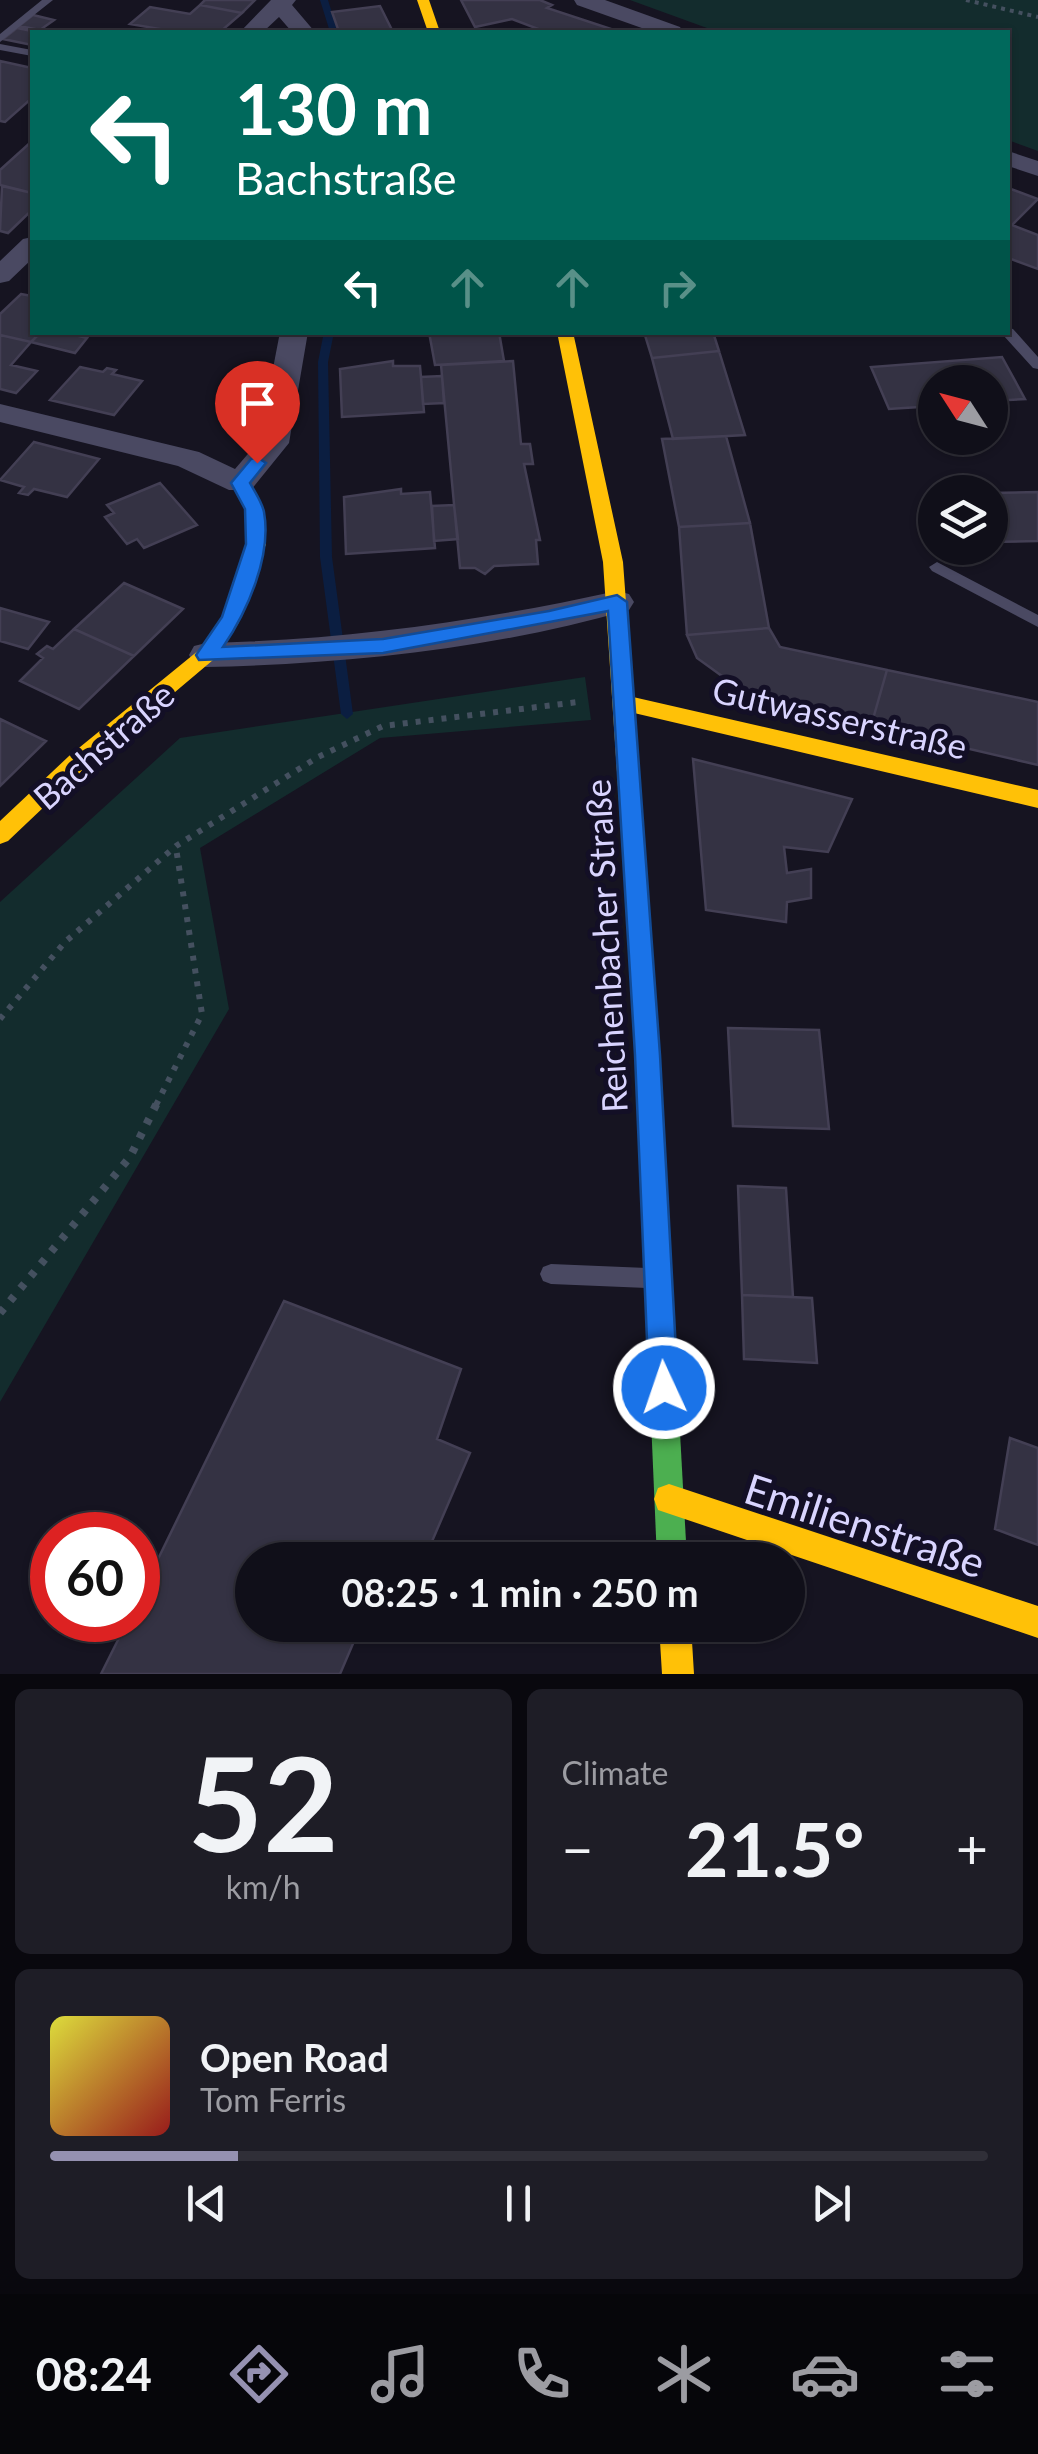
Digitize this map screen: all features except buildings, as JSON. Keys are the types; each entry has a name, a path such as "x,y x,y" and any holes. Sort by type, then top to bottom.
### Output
{"main road":[{"path":"423,0 433,30"},
{"name":"Reichenbacher Straße","path":"566,335 613,562 626,704 671,1542"},
{"name":"Bachstraße","path":"0,835 77,762 206,655 232,619 256,544 254,509 240,483"},
{"name":"Gutwasserstraße","path":"626,704 1038,799"},
{"name":"Emilienstraße","path":"669,1499 1038,1622"},
{"path":"676,1642 678,1674"}],"street":[{"path":"584,0 666,30"},
{"path":"253,30 282,2 303,30"},
{"path":"1010,159 1038,169"},
{"path":"0,275 30,246"},
{"path":"0,412 188,458 240,483 274,443 293,335"},
{"name":"Bachstraße","path":"206,655 383,646 549,618 617,602"}],"lane":[{"path":"0,38 48,0"},
{"path":"0,47 30,52"},
{"path":"1010,334 1038,365"},
{"path":"937,566 1038,622"},
{"path":"551,1274 658,1278"}],"path":[{"path":"966,0 1038,16"},
{"path":"0,1018 65,942 176,846 318,756 383,726 554,702 626,704"},
{"path":"0,1313 130,1157 202,1014 176,846"}],"green space":[{"path":"630,0 1038,0 1038,151 1010,141 1010,30 712,30"},
{"path":"585,677 591,720 380,738 200,848 229,1009 0,1402 0,902 180,738"}],"waterway":[{"path":"324,0 333,30"},
{"path":"328,335 323,362 326,557 347,714"}],"traffic: fast":[{"path":"664,1396 671,1542"}],"traffic: slow":[{"path":"423,0 433,30"},
{"path":"566,335 613,562 645,1012"},
{"path":"0,835 77,762 206,655 231,619 256,544 255,509 240,483"},
{"path":"626,703 1038,799"},
{"path":"669,1499 1038,1622"},
{"path":"676,1642 678,1674"}],"traffic: jam":[{"path":"645,1012 664,1396"}],"route":[{"path":"257,463 240,483 254,509 256,544 232,619 206,655 383,646 549,618 617,602 648,1055 664,1388"}]}
